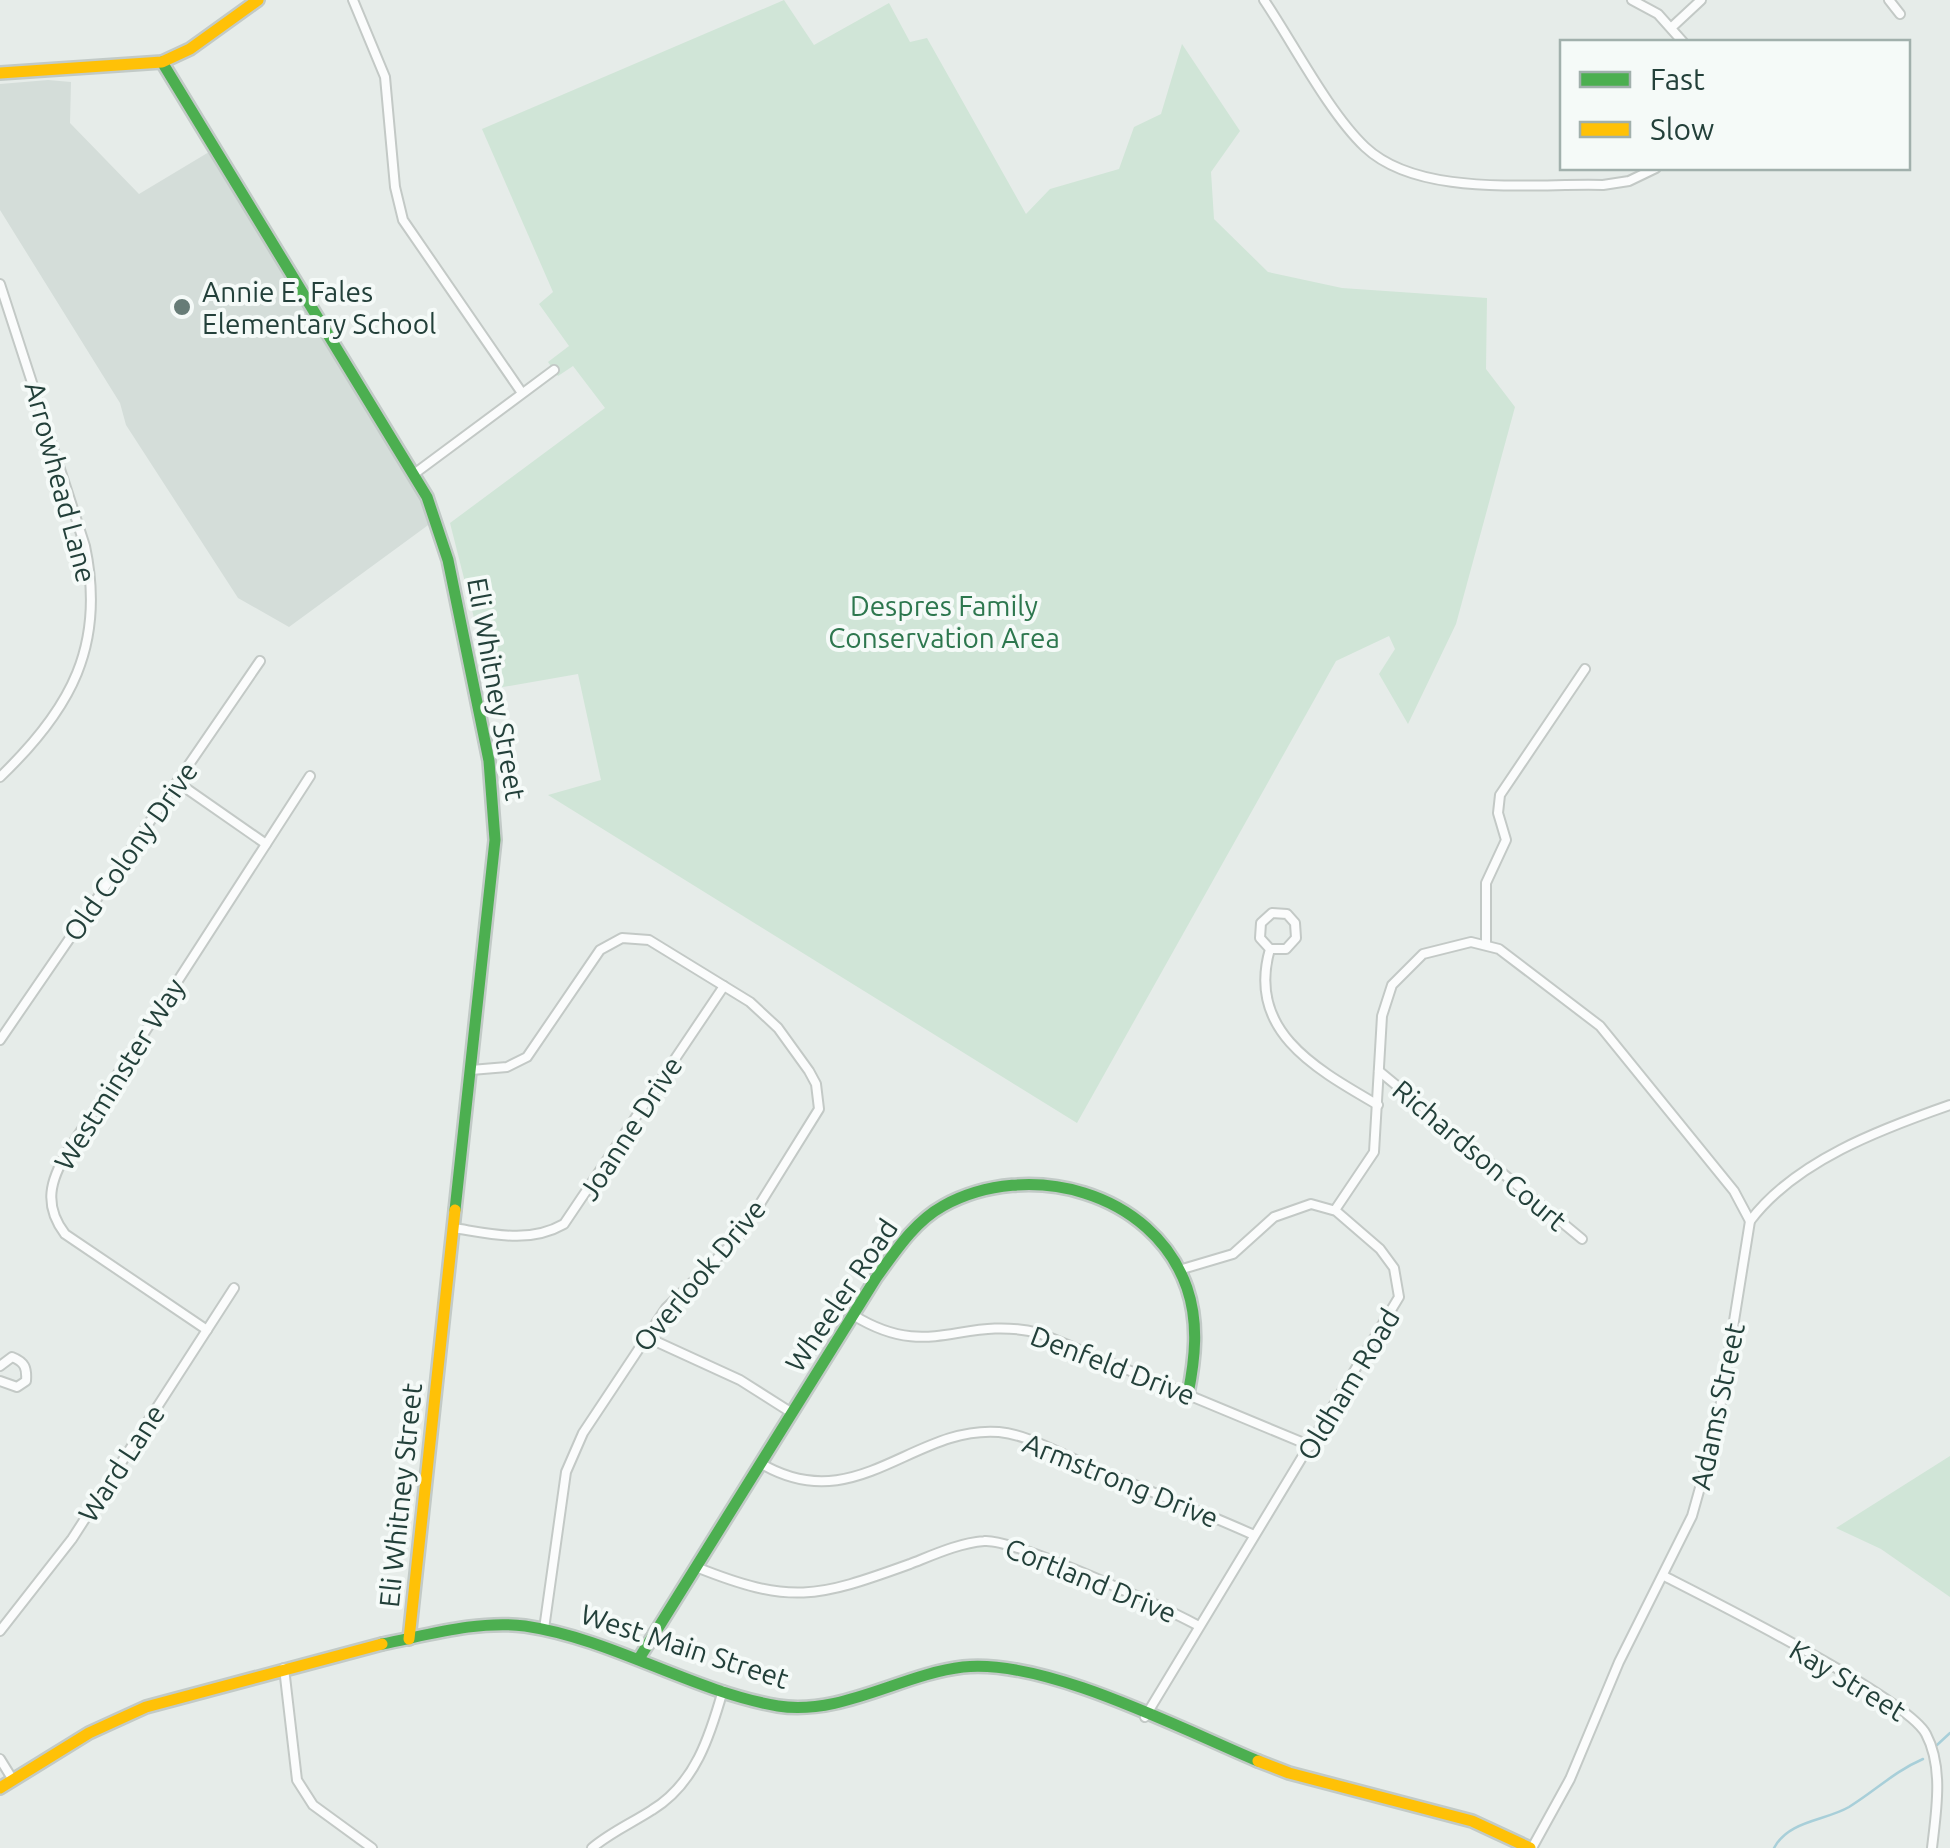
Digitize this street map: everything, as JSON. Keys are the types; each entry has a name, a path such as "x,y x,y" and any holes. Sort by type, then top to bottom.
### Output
{"street":[{"path":"0,73 162,62 204,40 258,0"},
{"path":"353,0 385,78 395,187 403,220 522,393"},
{"path":"1264,0 1356,137 1408,174 1441,181 1603,185 1629,181 1652,170"},
{"path":"1632,0 1672,27 1682,40"},
{"path":"1672,27 1701,0"},
{"path":"1888,0 1900,14"},
{"name":"Eli Whitney Street","path":"162,62 414,474 443,536 496,805 409,1638"},
{"name":"Arrowhead Lane","path":"0,284 85,546 92,591 88,640 73,687 48,726 0,777"},
{"path":"414,474 554,370"},
{"name":"Old Colony Drive","path":"0,1040 260,661"},
{"path":"1486,944 1486,882 1506,840 1498,812 1500,795 1584,669"},
{"name":"Westminster Way","path":"207,1330 66,1234 52,1215 51,1184 57,1168 310,776"},
{"path":"177,782 266,844"},
{"path":"1270,949 1286,949 1296,938 1295,923 1284,913 1272,913 1261,923 1260,938 1270,949 1264,994 1280,1032 1320,1068 1378,1105"},
{"name":"Overlook Drive","path":"471,1070 507,1067 527,1057 600,950 622,938 649,940 750,1002 778,1028 816,1084 819,1109 740,1236 683,1288 644,1336 583,1433 566,1472 544,1629"},
{"path":"1179,1270 1233,1254 1274,1217 1296,1206 1335,1210 1374,1152 1382,1016 1400,973 1438,948 1471,942 1486,944 1538,976 1600,1026 1734,1191 1750,1221 1767,1199 1811,1168 1950,1105"},
{"name":"Joanne Drive","path":"454,1228 518,1236 537,1235 564,1224 724,986"},
{"path":"0,1016 14,1020"},
{"name":"Richardson Court","path":"1379,1071 1582,1239"},
{"name":"Wheeler Road","path":"640,1657 902,1242 927,1216 962,1196 998,1184 1036,1182 1100,1197 1151,1234 1179,1270 1188,1294 1195,1343 1188,1394"},
{"name":"Oldham Road","path":"1145,1717 1399,1297 1399,1282 1388,1258 1335,1210"},
{"name":"Adams Street","path":"1531,1848 1570,1779 1612,1677 1692,1516 1710,1458 1750,1221"},
{"name":"Ward Lane","path":"0,1631 72,1538 234,1288"},
{"name":"Denfeld Drive","path":"853,1316 899,1338 916,1340 976,1329 1023,1329 1311,1446"},
{"path":"644,1336 740,1380 792,1413"},
{"path":"0,1366 12,1358 21,1360 27,1370 26,1381 16,1388 0,1380"},
{"name":"Armstrong Drive","path":"760,1463 796,1482 825,1482 967,1436 998,1432 1042,1446 1254,1536"},
{"name":"Cortland Drive","path":"696,1567 754,1587 806,1595 852,1586 960,1546 999,1541 1198,1626"},
{"name":"Kay Street","path":"1664,1576 1882,1695 1917,1722 1928,1740 1935,1770 1932,1848"},
{"name":"West Main Street","path":"0,1788 122,1716 284,1668 409,1638 482,1626 544,1629 640,1657 722,1690 780,1706 810,1706 944,1670 995,1667 1048,1678 1289,1773 1472,1820 1531,1848"},
{"path":"284,1668 297,1780 313,1805 372,1848"},
{"path":"592,1848 656,1808 687,1778 701,1754 722,1690"},
{"path":"0,1759 13,1780"}],"shaded area":[{"name":"Annie E. Fales Elementary School","path":"71,82 70,123 139,194 209,152 421,500 431,523 289,627 238,598 126,425 120,403 0,210 0,84"}],"green space":[{"name":"Despres Family Conservation Area","path":"784,0 814,45 889,3 910,42 927,38 1026,214 1050,189 1119,169 1134,127 1161,114 1182,44 1240,131 1211,172 1214,219 1268,272 1342,288 1487,298 1486,369 1515,407 1456,624 1408,724 1379,674 1395,649 1389,636 1336,661 1077,1123 548,795 601,780 578,674 492,689 450,523 605,408 573,366 558,376 548,362 569,346 539,304 553,292 482,129"},
{"path":"1950,1456 1950,1597 1881,1549 1836,1528"}],"waterway":[{"path":"1937,1745 1950,1733"},
{"path":"1774,1848 1789,1832 1840,1812 1923,1759"}],"traffic: fast":[{"path":"162,62 427,497 448,560 489,761 495,840 455,1210"},
{"path":"640,1657 876,1278 914,1229 943,1206 976,1192 1012,1185 1049,1186 1084,1193 1117,1207 1146,1228 1170,1255 1191,1301 1195,1341 1188,1394"},
{"path":"382,1644 471,1627 525,1626 589,1642 746,1699 802,1707 848,1700 940,1671 996,1667 1072,1684 1258,1761"}],"traffic: slow":[{"path":"0,73 162,62 190,49 258,0"},
{"path":"409,1639 455,1210"},
{"path":"0,1788 89,1733 146,1707 382,1644"},
{"path":"1258,1761 1289,1773 1472,1821 1530,1848"}],"place":[{"name":"Annie E. Fales Elementary School","path":"182,307"}]}
